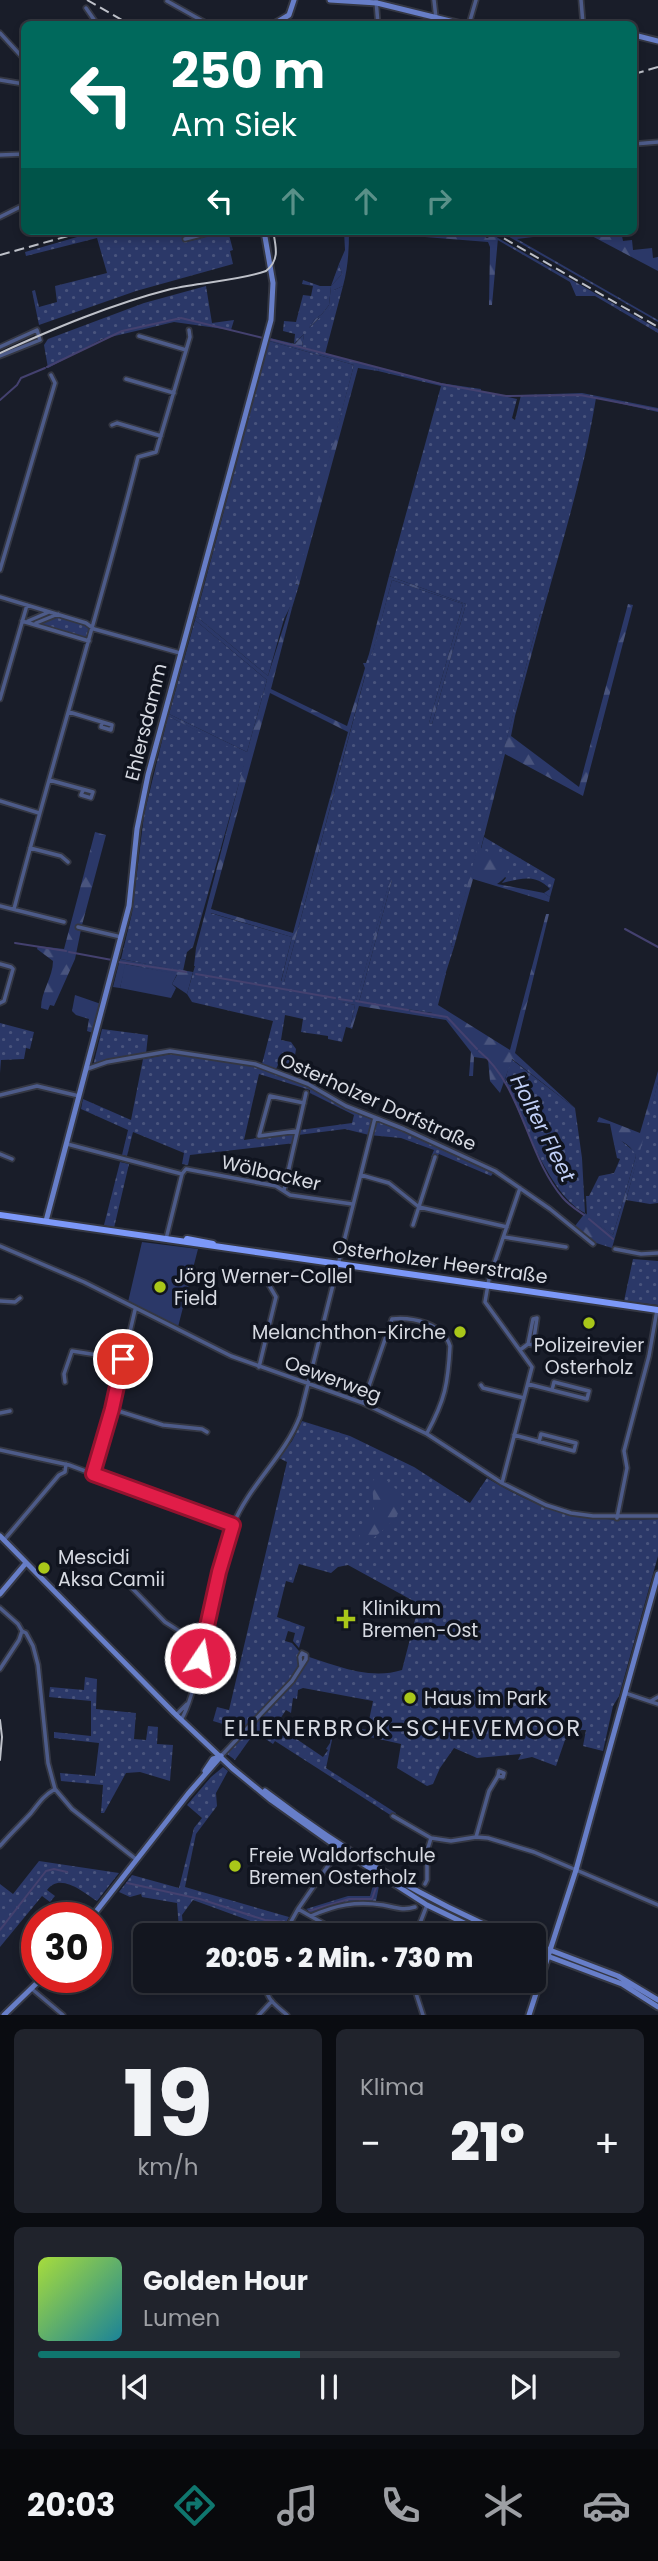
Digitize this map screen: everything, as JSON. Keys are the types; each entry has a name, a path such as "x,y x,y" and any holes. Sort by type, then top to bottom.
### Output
{"main road":[{"path":"279,21 289,15 294,0"},
{"path":"330,0 376,2 449,21"},
{"path":"637,36 658,41"},
{"name":"Ehlersdamm","path":"46,1221 129,906 142,805 180,653 271,320 273,283 265,235"},
{"name":"Osterholzer Heerstraße","path":"0,1215 657,1310"},
{"path":"2,1538 178,1718 228,1763 341,1847 427,1905 464,1923"},
{"path":"0,1594 26,1563"},
{"path":"529,2015 576,1870 658,1574"},
{"path":"104,1902 221,1756"},
{"path":"372,1867 483,1923"},
{"path":"426,1896 427,1905"},
{"path":"427,1905 441,1904"},
{"path":"546,1951 622,1984 658,2007"},
{"path":"546,1953 632,1982 658,2000"},
{"path":"4,2015 28,1993"}],"street":[{"path":"434,0 436,18"},
{"path":"470,21 476,0"},
{"path":"581,0 583,21"},
{"path":"167,1 203,21"},
{"path":"376,2 378,21"},
{"path":"86,8 95,21"},
{"path":"0,33 21,56"},
{"path":"0,80 21,84"},
{"path":"637,144 658,142"},
{"path":"0,155 21,154"},
{"path":"0,217 21,206"},
{"path":"185,239 200,235"},
{"path":"0,347 37,330 40,340 0,356"},
{"path":"14,909 39,813 94,629 138,457 156,452 190,337 189,330"},
{"path":"139,336 186,350"},
{"path":"0,570 55,383 51,375"},
{"path":"125,379 174,393"},
{"path":"112,425 161,436"},
{"path":"0,597 86,623 94,629 180,653"},
{"path":"0,699 27,605"},
{"path":"24,621 49,612"},
{"path":"34,624 58,614"},
{"path":"24,621 89,641"},
{"path":"69,712 102,722"},
{"path":"49,779 83,790"},
{"path":"0,801 39,813"},
{"path":"30,848 61,856 68,862"},
{"path":"0,906 64,922"},
{"path":"78,927 121,937"},
{"path":"0,964 13,969 4,1001 0,1003"},
{"name":"Osterholzer Dorfstraße","path":"87,1069 107,1062 170,1051 250,1063 307,1084 346,1106 495,1171 593,1244"},
{"path":"0,1095 37,1086 79,1096"},
{"path":"284,1190 306,1093"},
{"path":"298,1131 260,1136 270,1096 304,1103"},
{"path":"178,1718 196,1681 219,1572 233,1525 244,1502 298,1421 375,1118"},
{"name":"Wölbacker","path":"67,1144 183,1172 188,1169 276,1186 290,1195 352,1204"},
{"path":"0,1154 12,1159"},
{"path":"413,1226 435,1157"},
{"path":"166,1239 183,1172"},
{"path":"361,1175 389,1183 419,1206 507,1227"},
{"path":"502,1483 532,1367 485,1302 488,1285 520,1188"},
{"path":"504,1237 566,1247"},
{"name":"Oewerweg","path":"0,1246 75,1278 231,1356 363,1403 427,1434 523,1495 562,1511 617,1518 658,1516"},
{"path":"615,1249 641,1254 658,1253"},
{"path":"259,1367 276,1297 269,1285"},
{"path":"0,1301 15,1303 20,1298"},
{"path":"93,1474 136,1310"},
{"path":"617,1518 627,1468 624,1451 649,1356 657,1310"},
{"path":"520,1350 527,1344 533,1319 537,1318 533,1345 527,1344"},
{"path":"363,1403 392,1319 430,1324 444,1336 450,1346 443,1403 427,1434"},
{"path":"65,1382 64,1374 72,1351 123,1359"},
{"path":"528,1384 587,1399 589,1391 554,1382 552,1390"},
{"path":"481,1385 483,1388 524,1398"},
{"path":"112,1409 155,1423 202,1429 207,1432"},
{"path":"0,1413 10,1411"},
{"path":"514,1435 539,1442 574,1451 576,1443 541,1434 539,1442"},
{"path":"0,1450 66,1464 233,1525"},
{"path":"2,1538 59,1475 65,1472 66,1464"},
{"path":"122,1583 128,1584 165,1622 203,1646"},
{"path":"0,1608 26,1633 36,1658 48,1763 55,1789 72,1809 137,1860"},
{"path":"0,1669 22,1631"},
{"path":"221,1756 292,1681 301,1666"},
{"path":"625,1693 658,1704"},
{"path":"650,1701 658,1697"},
{"path":"477,1836 489,1791 498,1776"},
{"path":"0,1846 23,1818 30,1814 40,1799 55,1789"},
{"path":"393,1816 431,1838 451,1841 477,1836 534,1852 658,1905"},
{"path":"425,1884 427,1851 431,1838"},
{"path":"290,1923 341,1847"},
{"path":"311,1916 352,1902 386,1905 401,1910 415,1907"},
{"path":"420,1923 427,1905"},
{"path":"298,1909 323,1923"},
{"path":"37,1993 63,2015"},
{"path":"266,1993 287,2015"},
{"path":"415,1993 421,2014"},
{"path":"259,2015 272,2001"}],"green space":[{"path":"84,235 185,235 186,242 213,235 229,235 233,264 136,291 39,325 32,291 35,290 39,307 57,302 55,286 107,273 97,238 26,256 25,252"},
{"path":"344,235 349,235 343,286 334,290 334,301 326,317 319,318 308,329 329,305 331,286 342,274 339,264 345,250"},
{"path":"481,235 487,238 494,235 498,238 492,305 489,305 488,242 425,237"},
{"path":"506,235 549,235 517,239 658,322"},
{"path":"590,235 622,235 623,241 632,240 633,250 652,248 653,258 658,257 658,271"},
{"path":"496,239 658,329 658,333 595,296 576,296 570,282"},
{"path":"339,264 342,274 331,286"},
{"path":"303,280 320,286 331,286 329,305 309,328 329,307 334,290 343,286 325,354 302,347 304,334 294,344 295,334 283,331 284,321 296,322 303,295 311,296 313,286 302,284"},
{"path":"206,286 212,323 234,320 231,330 174,322 102,339 48,368 44,345 48,339 144,303"},
{"path":"304,334 302,347 379,368 378,371 358,368 299,585 295,584 354,365 269,341 270,338 295,344"},
{"path":"269,341 354,365 296,585 299,585 292,608 290,607 284,619 268,676 196,616"},
{"path":"379,368 517,399 512,418 515,420 521,395 582,393 658,408 658,412 596,398 572,507 542,615 540,614 451,946 454,947 433,1013 359,1002 390,880 356,1002 342,1000 355,1005 350,1028 346,1027 342,1042 328,1039 328,1036 301,1032 303,1019 285,1015 281,1040 291,1042 296,1049 293,1069 278,1065 276,1069 262,1064 273,1021 192,1002 187,994 210,913 292,937 281,981 284,982 365,676 363,663 366,663 369,654 372,654 392,580 463,604 429,723 432,724 466,604 389,576 441,386 378,371"},
{"path":"389,576 466,604 432,724 429,723 463,604 392,580 372,655 369,654"},
{"path":"628,604 633,605 583,796 505,754 481,848 511,865 505,877 497,884 544,893 550,897 549,902 473,879 454,947 451,946 540,614 542,615 511,736 579,787"},
{"path":"290,606 292,608 271,689 347,726 365,675 284,982 281,982 292,937 211,913 194,966 196,948 246,756 168,716 169,714 247,752 267,680 195,620 196,616 268,676","holes":["270,693 348,732 293,933 211,909"]},
{"path":"57,616 82,623 91,629 88,638 39,624"},
{"path":"195,620 267,680 247,752 169,714"},
{"path":"168,716 247,755 193,947 187,952 183,971 121,959 132,913 144,815"},
{"path":"95,832 106,835 75,959 54,1006 50,1005 48,1010 41,1008 53,961 37,949 38,946 64,949"},
{"path":"484,837 555,879 550,897 544,893 550,889 533,879 502,883 506,878 481,849"},
{"path":"390,879 392,880 359,1002 432,1013 446,973 438,1005 510,1050 546,914 549,914 515,1053 575,1108 512,1059 500,1093 490,1081 488,1059 474,1057 473,1076 469,1076 471,1052 446,1020 359,1006 352,1029 350,1028 355,1005 341,1002 356,1001"},
{"path":"120,959 193,972 187,994 172,984 177,975 126,964 120,988 113,987"},
{"path":"125,964 177,974 172,984 176,988 171,998 120,988"},
{"path":"75,995 101,1004 93,1033 87,1031 89,1019 72,1011"},
{"path":"0,1023 34,1032 30,1049 26,1048 24,1059 1,1060 0,1073"},
{"path":"102,1029 148,1035 146,1054 93,1066"},
{"path":"171,1054 250,1065 273,1072 494,1172 491,1176 439,1154 436,1159 431,1157 434,1150 401,1138 369,1135 345,1129 298,1135 295,1143 190,1155 188,1165 182,1164 184,1153 133,1132 127,1156 122,1155 128,1130 81,1109 83,1099 131,1120 143,1059","holes":["259,1074 310,1090 310,1093 354,1115 352,1123 244,1140"]},
{"path":"511,1059 575,1108 582,1158 585,1213 572,1204 560,1190 528,1134 505,1080"},
{"path":"658,1071 658,1082 646,1130 612,1248 593,1242 575,1226 585,1213 613,1235 636,1156 627,1144 613,1139 610,1124 597,1122 599,1117 640,1133"},
{"path":"658,1082 658,1203 626,1200"},
{"path":"613,1139 619,1139 635,1152 636,1156 613,1235 587,1216 586,1196 589,1196 599,1176 614,1173 620,1159 617,1158"},
{"path":"120,1162 129,1164 114,1228 104,1225"},
{"name":"Jörg Werner-Collel Field","path":"142,1242 198,1249 178,1327 128,1302"},
{"path":"633,1259 658,1261 658,1305 624,1301"},
{"path":"302,1421 350,1436 414,1467 470,1503 487,1478 530,1500 569,1513 610,1519 658,1519 658,1556 619,1696 613,1706 603,1751 583,1746 586,1730 581,1730 565,1740 556,1766 532,1757 518,1760 521,1754 477,1758 454,1748 433,1784 427,1786 397,1768 401,1744 370,1737 370,1733 335,1726 326,1768 396,1813 395,1818 275,1741 273,1744 255,1732 235,1760 227,1754 258,1721 255,1719 236,1735 230,1735 230,1716 226,1725 213,1721 217,1707 229,1710 287,1462 279,1458","holes":["299,1564 331,1573 338,1567 348,1565 419,1604 402,1670 389,1673 349,1670 299,1654 292,1643 285,1641 288,1631 295,1633 293,1641 299,1648 305,1627 277,1617 286,1581 293,1583","303,1688 373,1701 367,1730 333,1723 330,1743 326,1749 328,1750 323,1757 276,1725 286,1710 291,1713 293,1698 297,1699 298,1690"]},
{"path":"376,1477 388,1481 403,1496 403,1504 390,1524 365,1545 361,1545 359,1537 374,1510 372,1482"},
{"path":"85,1677 97,1679 96,1709 136,1713 134,1739 146,1740 148,1726 158,1727 157,1744 173,1745 170,1781 140,1772 126,1773 104,1813 101,1813 103,1785 61,1781 60,1773 95,1776 99,1743 54,1738 54,1732 91,1736 91,1701 49,1697 50,1687 84,1690"},
{"path":"223,1767 228,1771 216,1793 217,1806 196,1834 185,1887 289,1917 286,1923 256,1923 193,1900 182,1915 183,1923 179,1923 177,1903 142,1897 141,1894 130,1897 119,1892 132,1875 179,1888 194,1828 202,1818 187,1805"},
{"path":"39,1861 119,1873 97,1901 72,1885 58,1883 47,1890 55,1896 50,1902 42,1896 37,1902 21,1902 21,1922 0,1947 0,1884 13,1894"},
{"path":"375,1878 380,1881 375,1906 343,1905 316,1915 306,1909 348,1896 370,1896"}],"waterway":[{"path":"47,367 122,331 181,318 263,338"},
{"path":"269,339 441,384 506,396 580,395 658,410"},
{"path":"0,400 21,378 45,368"},
{"path":"625,929 658,947"},
{"name":"Holter Fleet","path":"15,943 66,951"},
{"name":"Holter Fleet","path":"69,952 112,960"},
{"name":"Holter Fleet","path":"119,962 186,972"},
{"name":"Holter Fleet","path":"196,974 335,998"},
{"name":"Holter Fleet","path":"339,999 352,1001"},
{"name":"Holter Fleet","path":"356,1001 408,1010"},
{"name":"Holter Fleet","path":"411,1011 447,1017 477,1049"},
{"name":"Holter Fleet","path":"479,1051 494,1066 505,1083 551,1181 565,1201 584,1215"},
{"name":"Holter Fleet","path":"589,1219 613,1239"},
{"path":"0,1930 46,1871 54,1869 67,1872"},
{"path":"309,1911 349,1899 372,1899 379,1879"},
{"path":"127,1883 200,1899 265,1920 286,1922"}],"tram line":[{"path":"0,353 84,317 149,295 266,271 275,258 274,235"},
{"path":"0,1720 0,1760"}],"railway":[{"path":"87,0 124,21"},
{"path":"637,73 658,67"},
{"path":"0,255 72,235"},
{"path":"498,235 658,327"}],"place":[{"name":"Jörg Werner-Collel Field","path":"160,1287"},
{"name":"Polizeirevier Osterholz","path":"589,1323"},
{"name":"Melanchthon-Kirche","path":"460,1332"},
{"name":"Mescidi Aksa Camii","path":"44,1568"},
{"name":"Klinikum Bremen-Ost","path":"346,1619"},
{"name":"Haus im Park","path":"410,1698"},
{"name":"Freie Waldorfschule Bremen Osterholz","path":"235,1866"}],"district":[{"name":"ELLENERBROK-SCHEVEMOOR","path":"403,1728"}],"route":[{"path":"123,1359 93,1474 233,1525 219,1572 200,1658"}]}
